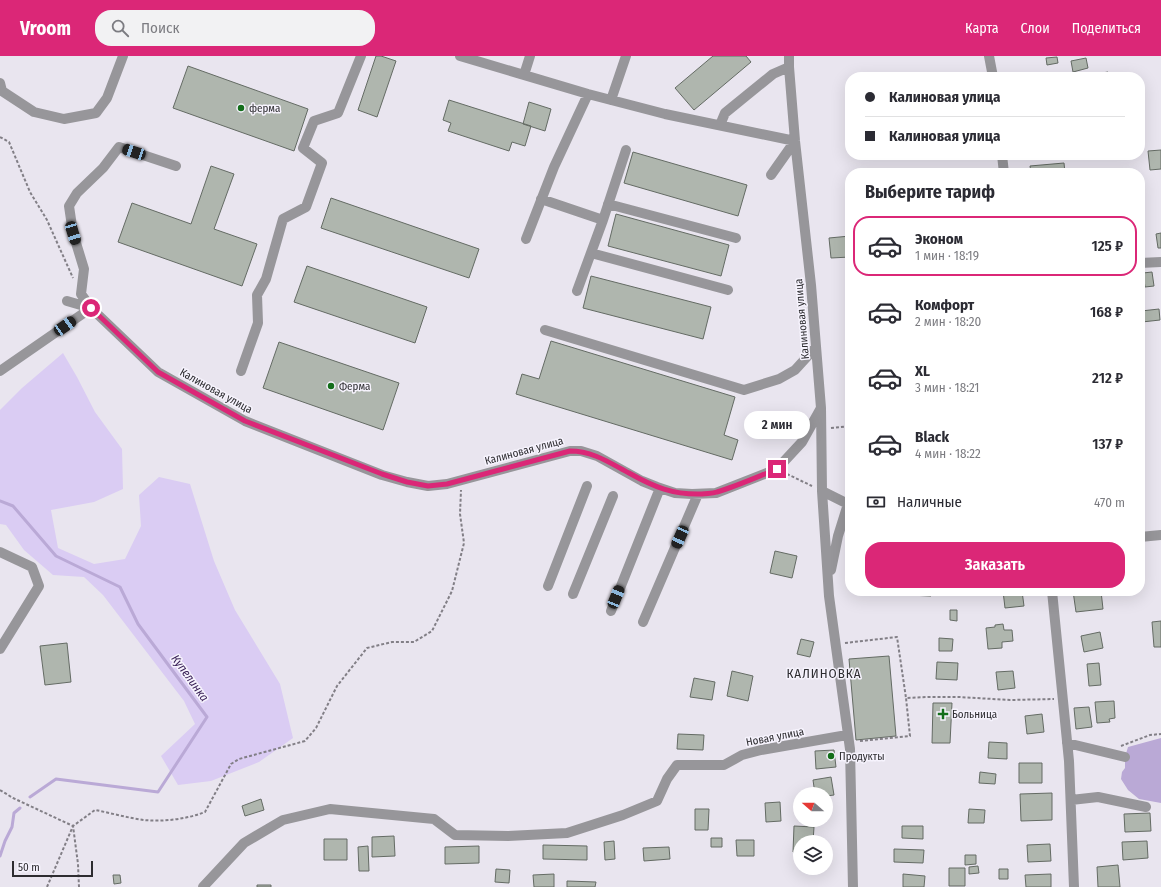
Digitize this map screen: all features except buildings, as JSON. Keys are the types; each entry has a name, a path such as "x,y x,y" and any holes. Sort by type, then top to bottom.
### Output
{"street":[{"path":"0,83 2,92 34,112 64,119 96,113 107,98 123,56"},
{"path":"241,370 258,323 257,295 266,279 283,219 306,207 322,163 303,148 314,121 338,113 361,56"},
{"path":"460,56 588,94 665,114 795,141 771,175"},
{"path":"524,75 530,56"},
{"path":"611,100 626,56"},
{"name":"Калиновая улица","path":"81,294 91,308 158,372 245,421 382,474 407,482 428,486 447,484 570,451 581,451 597,456 642,481 675,493 716,493 777,469 802,442 821,408 811,285 795,141 789,56"},
{"path":"989,56 992,72"},
{"path":"720,125 726,113 773,74 789,67"},
{"path":"526,238 554,167 588,94"},
{"path":"81,294 84,269 73,233 69,206 78,193 103,168 119,147 176,166"},
{"path":"577,291 603,220 626,150"},
{"path":"541,199 603,220"},
{"path":"608,204 736,238"},
{"path":"591,253 728,290"},
{"path":"1145,263 1161,262"},
{"path":"67,301 91,308"},
{"path":"0,371 91,308"},
{"path":"545,330 744,390 779,379 795,370 816,347"},
{"path":"821,408 822,491 829,584 847,735 850,749 853,887"},
{"path":"548,586 587,486"},
{"path":"611,611 660,488"},
{"path":"822,491 845,502"},
{"path":"643,622 698,494"},
{"path":"573,594 613,496"},
{"path":"829,584 838,536 845,514"},
{"path":"1145,537 1161,535"},
{"path":"0,552 32,567 38,586 0,649"},
{"path":"1053,596 1067,742 1074,887"},
{"name":"Новая улица","path":"203,887 244,843 283,820 330,809 434,820 455,835 508,836 567,833 623,815 657,801 667,779 677,765 724,765 742,755 761,750 847,735"},
{"path":"1067,742 1125,757"},
{"path":"1071,800 1098,797 1146,807"}],"path":[{"path":"0,137 9,142 30,192 47,220 73,280 81,294"},
{"path":"821,430 845,427"},
{"path":"777,469 822,491"},
{"path":"47,887 73,826 95,810 145,820 195,816 206,812 231,764 239,759 305,741 316,728 337,686 367,648 392,642 414,642 432,631 452,591 464,543 460,514 462,480"},
{"path":"843,648 843,643 897,637 910,736 859,741"},
{"path":"906,698 928,696 1010,700 1063,698"},
{"path":"1105,752 1150,735 1161,734"},
{"path":"0,790 13,798 73,826"},
{"path":"73,826 78,864 79,887"}],"shaded area":[{"path":"63,353 95,412 122,449 123,489 94,502 51,510 58,548 94,564 125,559 141,526 139,495 159,477 190,484 214,561 235,610 280,684 293,738 259,762 211,781 178,785 161,756 195,724 184,701 103,595 84,577 53,575 24,550 6,525 0,524 0,410 22,388"},
{"path":"1161,738 1161,803 1139,799 1128,790 1121,779 1122,772 1125,768 1125,757 1128,747"}],"waterway":[{"name":"Купелинка","path":"0,501 13,506 56,556 120,587 138,624 207,717 158,792 56,779 30,797"},
{"name":"Купелинка","path":"0,856 12,827 14,813 20,808"}],"place":[{"name":"ферма","path":"241,108"},
{"name":"Ферма","path":"331,386"},
{"name":"Больница","path":"943,714"},
{"name":"Продукты","path":"831,756"}],"district":[{"name":"КАЛИНОВКА","path":"824,673"}],"route":[{"path":"91,308 158,372 245,421 382,474 407,482 428,486 447,484 570,451 581,451 597,456 642,481 675,493 716,493 777,469"}]}
